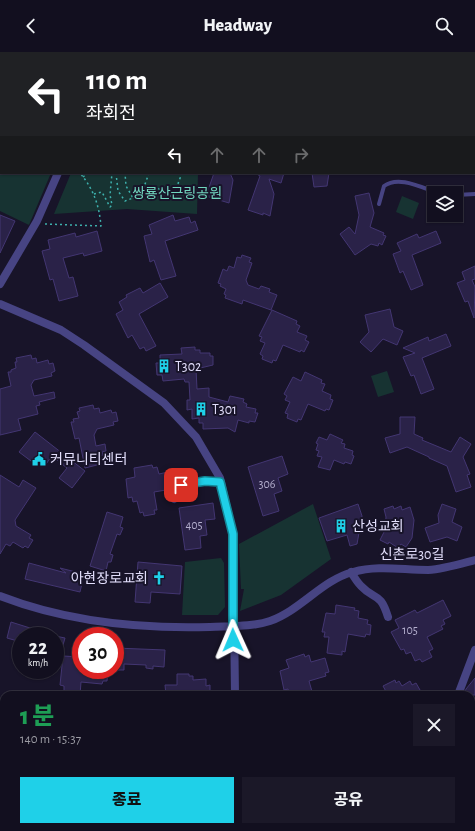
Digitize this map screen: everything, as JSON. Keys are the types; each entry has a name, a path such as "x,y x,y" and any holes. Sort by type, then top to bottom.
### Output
{"street":[{"path":"0,284 37,221 58,174"},
{"path":"0,304 61,330 164,403 196,437 220,482 233,534 235,691"},
{"path":"174,499 181,485 205,481 220,482"},
{"name":"신촌로30길","path":"0,596 40,609 77,618 125,625 183,628 233,626 271,621 295,608 327,585 351,572 372,567 430,570 451,567 475,560"},
{"path":"351,572 361,586 384,603 388,617"},
{"path":"460,691 475,650"}],"lane":[{"path":"379,204 384,186 391,181 403,182 427,190"},
{"path":"463,195 475,194"}],"path":[{"path":"37,221 46,224 102,226 98,205 94,194 81,174"},
{"path":"83,177 87,174"},
{"path":"94,194 102,192 110,206 112,205 110,195 112,174"},
{"path":"116,174 116,184 125,201 133,198 140,200 149,174"},
{"path":"125,174 126,186 133,198"},
{"path":"144,187 155,186 170,197 176,189 182,174"}],"green space":[{"path":"0,174 51,174 29,225 0,211"},
{"name":"쌍룡산근링공원","path":"71,174 198,174 197,214 127,209 54,214"},
{"path":"402,196 419,203 413,219 396,212"},
{"path":"387,371 394,392 378,397 371,376"},
{"path":"313,504 331,559 281,595 240,611 244,589 241,589 239,544"},
{"path":"221,558 224,563 225,607 218,615 182,615 185,562"}],"building":[{"path":"214,174 230,174 233,180 229,203 206,196"},
{"path":"257,174 284,174 281,183 269,179 274,194 270,216 248,210 260,176"},
{"path":"312,174 329,174 327,186 314,187"},
{"path":"369,193 374,213 370,227 384,233 383,235 386,236 382,245 379,243 378,246 371,244 355,255 340,234 349,227 355,234 359,215 355,196"},
{"path":"0,215 15,221 0,253"},
{"path":"173,215 175,221 189,217 191,223 195,221 198,230 165,241 176,276 161,280 154,260 150,262 144,236 152,234 149,225"},
{"path":"97,231 102,251 84,256 83,253 63,258 69,278 73,277 78,296 59,301 53,279 50,280 42,251 50,249 48,240 75,233 76,237"},
{"path":"436,231 441,243 412,255 423,285 411,290 403,271 400,273 393,254 401,251 397,243 417,234 419,238"},
{"path":"242,255 251,258 249,262 252,263 246,280 248,285 259,289 261,286 270,289 269,292 277,295 271,310 243,300 242,304 225,298 226,295 224,294 226,289 218,283 223,269 227,271 229,266 234,268 237,257 241,258"},
{"path":"475,266 475,279 472,280 475,287 474,318 468,301 465,302 457,283 465,280 462,272"},
{"path":"160,283 168,297 139,314 156,346 146,351 144,347 140,349 132,335 128,338 116,314 123,310 119,302 127,297 126,295 140,288 143,293"},
{"path":"390,309 394,327 403,331 397,345 383,339 371,352 360,342 369,332 365,315"},
{"path":"272,310 297,321 296,324 300,326 297,332 307,336 305,340 309,342 304,352 301,350 300,352 283,345 276,361 273,360 272,363 262,359 263,356 260,354 265,343 260,341 262,337 259,336"},
{"path":"446,334 451,346 422,358 434,389 421,394 414,375 411,376 403,357 415,353 403,348 428,337 429,341"},
{"path":"195,347 195,350 200,350 200,353 210,353 210,356 213,356 213,365 196,369 197,389 209,388 209,397 228,402 230,396 244,399 243,402 247,404 246,407 256,409 255,413 258,413 255,422 249,421 249,423 238,420 235,432 228,428 203,429 203,423 199,423 199,418 192,419 192,409 187,410 187,400 190,400 189,382 185,382 184,379 163,381 162,375 157,375 156,363 160,363 160,355 182,354 181,348"},
{"path":"31,355 32,359 36,358 37,363 48,360 49,364 53,363 55,371 51,373 52,376 34,380 31,385 34,396 54,392 55,398 39,402 40,405 36,406 38,414 18,419 21,430 0,435 0,389 11,386 8,372 11,372 11,370 16,368 16,358"},
{"path":"305,372 322,380 321,383 325,384 322,391 331,395 330,399 333,400 329,410 326,409 325,411 308,404 301,420 298,419 297,422 287,418 288,414 285,413 290,402 285,400 287,396 284,394 293,377 301,381"},
{"path":"93,405 94,409 99,408 100,413 111,410 112,413 116,412 118,421 113,422 114,425 97,429 94,435 96,446 105,444 106,451 102,452 103,455 99,456 101,464 85,468 79,438 75,439 71,422 74,422 73,419 79,418 77,412 80,411 79,408"},
{"path":"400,417 415,417 414,434 423,438 422,440 451,452 460,437 471,444 463,457 470,474 467,475 471,487 456,492 447,466 407,447 390,453 385,438 400,434"},
{"name":"커뮤니티센터","path":"35,432 85,471 72,488 59,478 67,468 52,456 46,464 31,461 19,452"},
{"path":"330,434 343,440 341,443 345,444 344,448 353,451 352,455 354,456 351,464 345,462 344,464 334,460 330,470 318,467 322,457 317,456 319,451 316,450 318,444 316,443 319,437 327,440"},
{"path":"282,456 288,474 278,478 282,491 274,494 279,511 263,516 248,467"},
{"path":"152,465 153,468 157,467 159,474 168,472 169,476 173,476 175,485 171,487 172,489 154,492 157,510 154,510 155,514 144,516 143,512 140,513 137,501 133,502 132,497 128,498 126,479 135,477 134,468"},
{"path":"0,475 19,487 23,480 36,488 15,520 16,526 31,535 29,538 33,540 28,548 25,546 23,548 13,542 10,546 6,544 0,554"},
{"path":"213,503 215,519 205,520 207,535 200,536 201,548 185,550 179,508"},
{"name":"산성교회","path":"358,504 362,516 357,544 350,546 347,535 327,541 319,518"},
{"path":"442,504 456,509 452,522 462,527 457,541 447,537 430,542 425,528 439,523 438,515"},
{"path":"393,506 394,509 401,506 402,510 410,507 414,520 412,538 406,547 401,544 398,548 389,542 388,544 380,540 385,530 386,517 384,509"},
{"path":"107,512 123,517 120,527 123,528 120,535 117,534 110,554 113,555 111,562 108,562 106,571 90,566"},
{"name":"아현장로교회","path":"138,562 182,566 180,594 151,592 150,603 135,602"},
{"path":"29,563 66,573 60,568 84,574 80,592 25,579"},
{"path":"443,600 451,616 443,620 445,624 441,626 443,629 427,637 433,649 429,651 432,657 422,662 420,659 415,661 411,652 406,654 404,649 401,650 391,632 399,628 395,620 415,610 417,613"},
{"path":"336,605 355,608 354,610 359,611 358,618 368,620 367,624 371,625 370,635 366,634 365,637 348,634 345,652 342,651 342,655 327,653 329,637 324,637 325,632 322,632 326,613 335,614"},
{"path":"11,622 27,627 12,627 12,639 7,638"},
{"path":"124,648 165,650 164,667 153,666 153,669 146,668 146,665 124,664"},
{"path":"304,654 305,657 309,655 311,662 325,658 329,672 325,673 326,676 309,681 312,691 284,690 280,671 289,668 286,660"},
{"path":"64,656 72,656 72,679 107,679 107,681 103,681 102,684 81,682 80,691 64,691 64,686 60,685 61,679 64,679"},
{"path":"177,674 189,674 189,676 193,676 193,680 206,679 206,686 210,685 210,691 166,691 165,685 177,685"},
{"path":"475,678 475,691 465,691"},
{"path":"395,680 396,683 399,681 402,686 410,681 412,685 416,683 420,690 386,691 383,686"}],"place":[{"name":"T302","path":"164,366"},
{"name":"T301","path":"201,409"},
{"name":"커뮤니티센터","path":"39,459"},
{"name":"산성교회","path":"341,526"},
{"name":"아현장로교회","path":"159,578"}],"route":[{"path":"181,485 205,481 220,482 231,518 233,534 233,640"}]}
